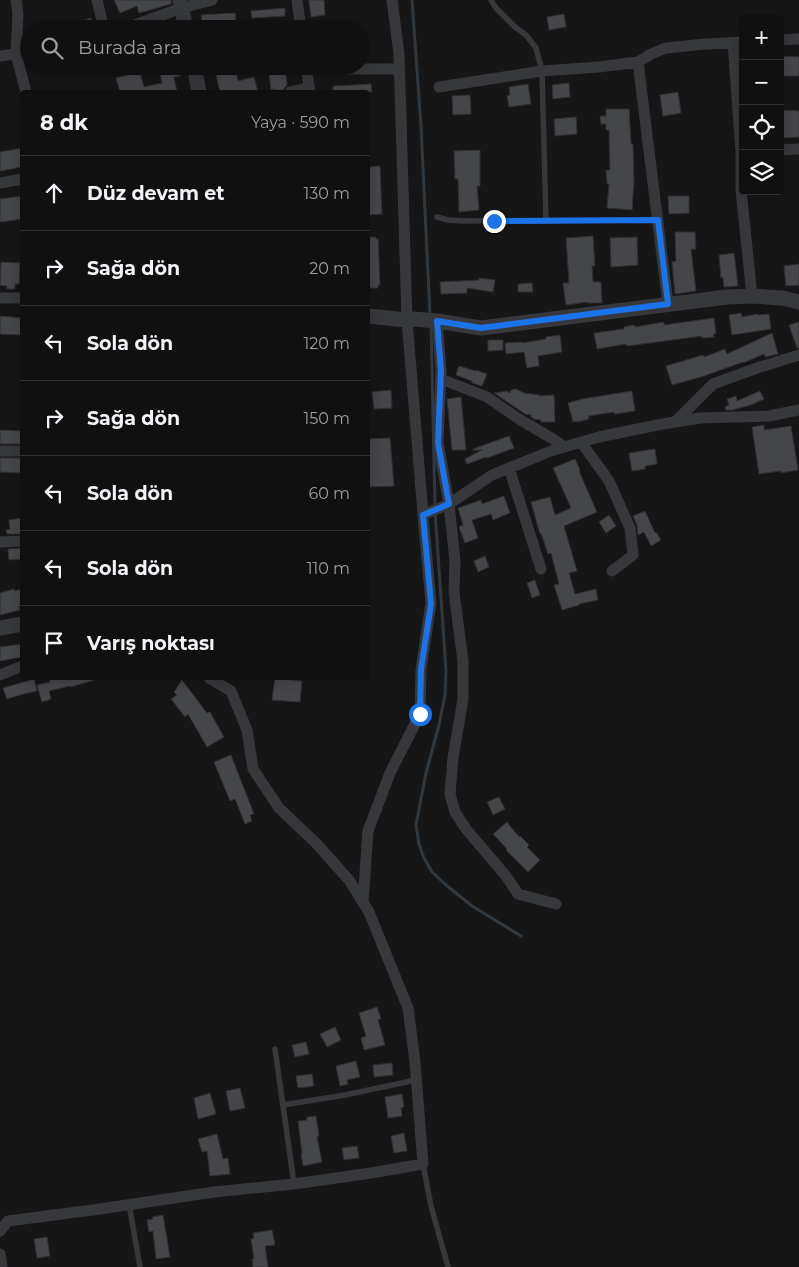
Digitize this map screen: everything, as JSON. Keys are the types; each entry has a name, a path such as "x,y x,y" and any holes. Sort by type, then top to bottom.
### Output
{"street":[{"path":"16,0 18,14 16,54 20,69"},
{"path":"97,0 102,20"},
{"path":"144,20 181,4 212,0"},
{"path":"297,0 300,20"},
{"path":"363,902 368,831 390,773 420,714 421,669 431,604 427,514 410,319 399,70 392,0"},
{"path":"181,4 184,20"},
{"path":"784,40 799,39"},
{"path":"439,87 542,71 599,68 638,62 666,48 738,43 737,81 742,150"},
{"path":"0,56 20,53"},
{"path":"638,62 668,304"},
{"path":"370,69 399,70"},
{"path":"22,75 25,90"},
{"path":"196,75 199,90"},
{"path":"307,75 309,90"},
{"path":"784,150 799,149"},
{"path":"0,183 20,179"},
{"path":"742,195 752,296"},
{"path":"370,316 437,321 481,328 727,297 783,298 799,302"},
{"path":"0,298 20,298"},
{"path":"437,321 441,370 438,443 455,561 454,592 463,661 463,699 453,758 450,794 455,812 466,829 506,876 518,894 556,904"},
{"path":"675,422 713,384 799,355"},
{"path":"441,379 487,397 564,447"},
{"path":"427,514 446,505 492,475 551,451 581,442 657,425 700,418 768,416 799,410"},
{"path":"581,442 609,481 630,528 633,555 612,571"},
{"path":"0,451 20,450"},
{"path":"509,468 542,569"},
{"path":"0,542 20,541"},
{"path":"0,628 20,624"},
{"path":"2,673 20,667"},
{"path":"0,1231 8,1221 214,1192 294,1184 423,1164 408,1008 369,912 349,880 316,844 278,808 253,769 247,730 231,691 212,680"},
{"path":"0,1254 2,1267"}],"lane":[{"path":"491,0 496,8 526,35 536,48 542,71 546,221"},
{"path":"437,217 462,221 658,220"},
{"path":"275,1049 294,1184"},
{"path":"283,1105 345,1095 416,1080"},
{"path":"423,1164 431,1206 448,1267"},
{"path":"129,1204 140,1267"}],"building":[{"path":"114,0 171,0 171,4 139,13 137,6 120,13"},
{"path":"309,0 324,0 325,15 311,17"},
{"path":"285,8 285,16 252,18 251,11"},
{"path":"235,13 236,20 202,20 201,15"},
{"path":"564,14 566,27 549,30 547,17"},
{"path":"784,56 799,57 799,76 784,76"},
{"path":"128,75 141,75 144,87 162,83 160,75 180,75 174,77 177,90 119,90 116,78"},
{"path":"216,75 237,75 238,81 254,77 257,90 220,90"},
{"path":"269,75 286,75 287,85 283,90 271,90"},
{"path":"569,83 570,97 553,99 552,85"},
{"path":"371,84 372,92 370,90 333,90 333,86"},
{"path":"528,84 531,104 509,107 507,96 510,95 509,87"},
{"path":"678,92 681,113 663,116 660,95"},
{"path":"470,95 471,114 453,115 452,96"},
{"path":"606,109 629,109 631,144 633,144 634,182 632,210 607,208 609,184 607,184 606,170 610,170 609,130 606,130 606,124 601,124 600,116 606,116"},
{"path":"784,110 799,111 799,137 784,138"},
{"path":"576,117 577,134 555,136 554,119"},
{"path":"20,148 20,167 0,171 0,152"},
{"path":"480,150 480,186 477,186 479,210 459,212 458,179 455,179 454,151"},
{"path":"380,166 382,214 370,215 370,167"},
{"path":"20,196 20,219 0,222 0,199"},
{"path":"668,196 689,196 689,213 669,214"},
{"path":"675,232 695,232 696,249 691,249 696,291 675,294 672,262 676,261"},
{"path":"593,236 595,266 592,266 593,282 601,282 602,303 588,302 566,305 563,283 569,283 566,238"},
{"path":"370,237 378,239 380,285 378,285 378,288 370,288"},
{"path":"637,237 638,265 611,267 610,238"},
{"path":"734,253 738,286 724,287 723,277 721,278 719,255"},
{"path":"1,262 20,263 19,284 15,284 15,289 7,289 7,286 0,285"},
{"path":"799,264 799,285 786,286 784,266"},
{"path":"479,278 495,280 493,292 467,288 467,293 441,294 440,282 479,280"},
{"path":"532,283 533,292 518,292 518,284"},
{"path":"741,313 742,317 769,314 771,329 732,335 729,315"},
{"path":"0,316 20,318 20,335 0,334"},
{"path":"714,318 716,334 713,334 714,337 702,338 702,336 597,349 594,333 624,329 624,327 634,325 635,327 664,322 664,325"},
{"path":"799,322 799,348 797,348 789,325"},
{"path":"772,333 778,354 765,357 764,354 743,363 672,385 666,366 703,355 704,357 725,349 727,354"},
{"path":"560,335 562,352 538,356 539,366 527,368 524,352 506,354 505,343 522,343"},
{"path":"488,340 503,340 503,350 488,351"},
{"path":"459,366 487,374 482,386 456,375"},
{"path":"516,389 539,396 554,395 555,422 541,422 541,420 534,419 531,415 525,414 494,393 507,391 510,393 511,390"},
{"path":"391,390 392,408 374,409 372,392"},
{"path":"632,391 635,411 588,416 589,419 573,422 568,403"},
{"path":"760,391 764,399 751,405 726,410 725,407 729,405 727,399 736,396 737,401"},
{"path":"461,397 466,450 452,450 447,399"},
{"path":"764,425 764,430 791,426 798,470 759,474 752,427"},
{"path":"0,430 20,431 20,444 0,444"},
{"path":"509,436 514,448 467,464 465,459 482,450 473,449"},
{"path":"390,438 394,486 370,487 370,439"},
{"path":"655,449 657,464 645,466 645,469 632,471 629,453"},
{"path":"0,458 20,458 20,473 0,472"},
{"path":"575,459 597,512 564,526 577,571 569,573 575,594 596,589 598,600 562,610 554,585 559,584 551,553 548,554 540,534 531,502 550,497 555,515 571,508 553,468"},
{"path":"504,496 510,513 493,520 491,514 472,520 478,538 465,543 459,527 463,525 458,508 481,500 482,504"},
{"path":"645,511 655,533 661,540 651,546 644,532 638,535 637,525 633,516"},
{"path":"609,515 616,526 606,533 599,522"},
{"path":"20,518 20,534 7,534 6,530 10,529 9,520"},
{"path":"20,548 20,559 9,560 8,549"},
{"path":"485,556 489,567 478,572 474,561"},
{"path":"535,580 540,595 532,598 527,583"},
{"path":"14,589 15,591 20,590 20,610 0,615 0,593"},
{"path":"20,644 20,657 0,661 0,647"},
{"path":"34,680 37,691 7,699 3,688"},
{"path":"50,680 95,680 49,691 51,699 42,702 37,685 50,682"},
{"path":"182,680 207,713 210,712 224,737 207,747 188,714 185,717 171,699 177,695 174,692"},
{"path":"275,680 302,681 300,702 272,700"},
{"path":"231,755 254,814 250,815 252,821 245,824 235,799 230,801 214,762"},
{"path":"499,797 505,809 493,815 487,802"},
{"path":"507,822 519,837 529,845 527,847 540,860 528,872 493,834"},
{"path":"377,1007 381,1019 378,1020 385,1045 364,1050 361,1038 366,1036 359,1013"},
{"path":"335,1027 341,1040 327,1047 320,1034"},
{"path":"306,1042 309,1054 295,1057 292,1045"},
{"path":"356,1061 360,1077 347,1080 348,1084 340,1086 336,1066"},
{"path":"392,1063 393,1075 374,1077 373,1065"},
{"path":"312,1074 314,1086 298,1088 296,1076"},
{"path":"240,1088 245,1108 230,1111 226,1091"},
{"path":"210,1093 216,1114 198,1119 194,1098"},
{"path":"402,1094 404,1107 401,1108 402,1116 388,1118 385,1097"},
{"path":"316,1116 319,1136 317,1137 322,1162 303,1166 298,1121"},
{"path":"404,1133 407,1151 394,1153 391,1136"},
{"path":"217,1134 223,1159 228,1158 230,1174 210,1176 207,1151 202,1152 198,1139"},
{"path":"357,1146 359,1158 344,1160 342,1148"},
{"path":"163,1215 170,1257 156,1259 153,1231 149,1232 147,1220"},
{"path":"272,1230 275,1245 265,1246 268,1267 253,1267 252,1259 254,1259 251,1239 254,1238 253,1233"},
{"path":"47,1237 50,1256 37,1258 34,1239"}],"waterway":[{"path":"412,0 421,126 430,316"},
{"path":"431,325 435,506"},
{"path":"435,512 446,672 445,695 426,773 416,825 419,844 432,872 446,885 472,906 521,936"}],"route":[{"path":"420,714 421,669 431,604 423,515 449,504 438,443 441,370 437,321 481,328 668,304 658,220 494,221"}]}
